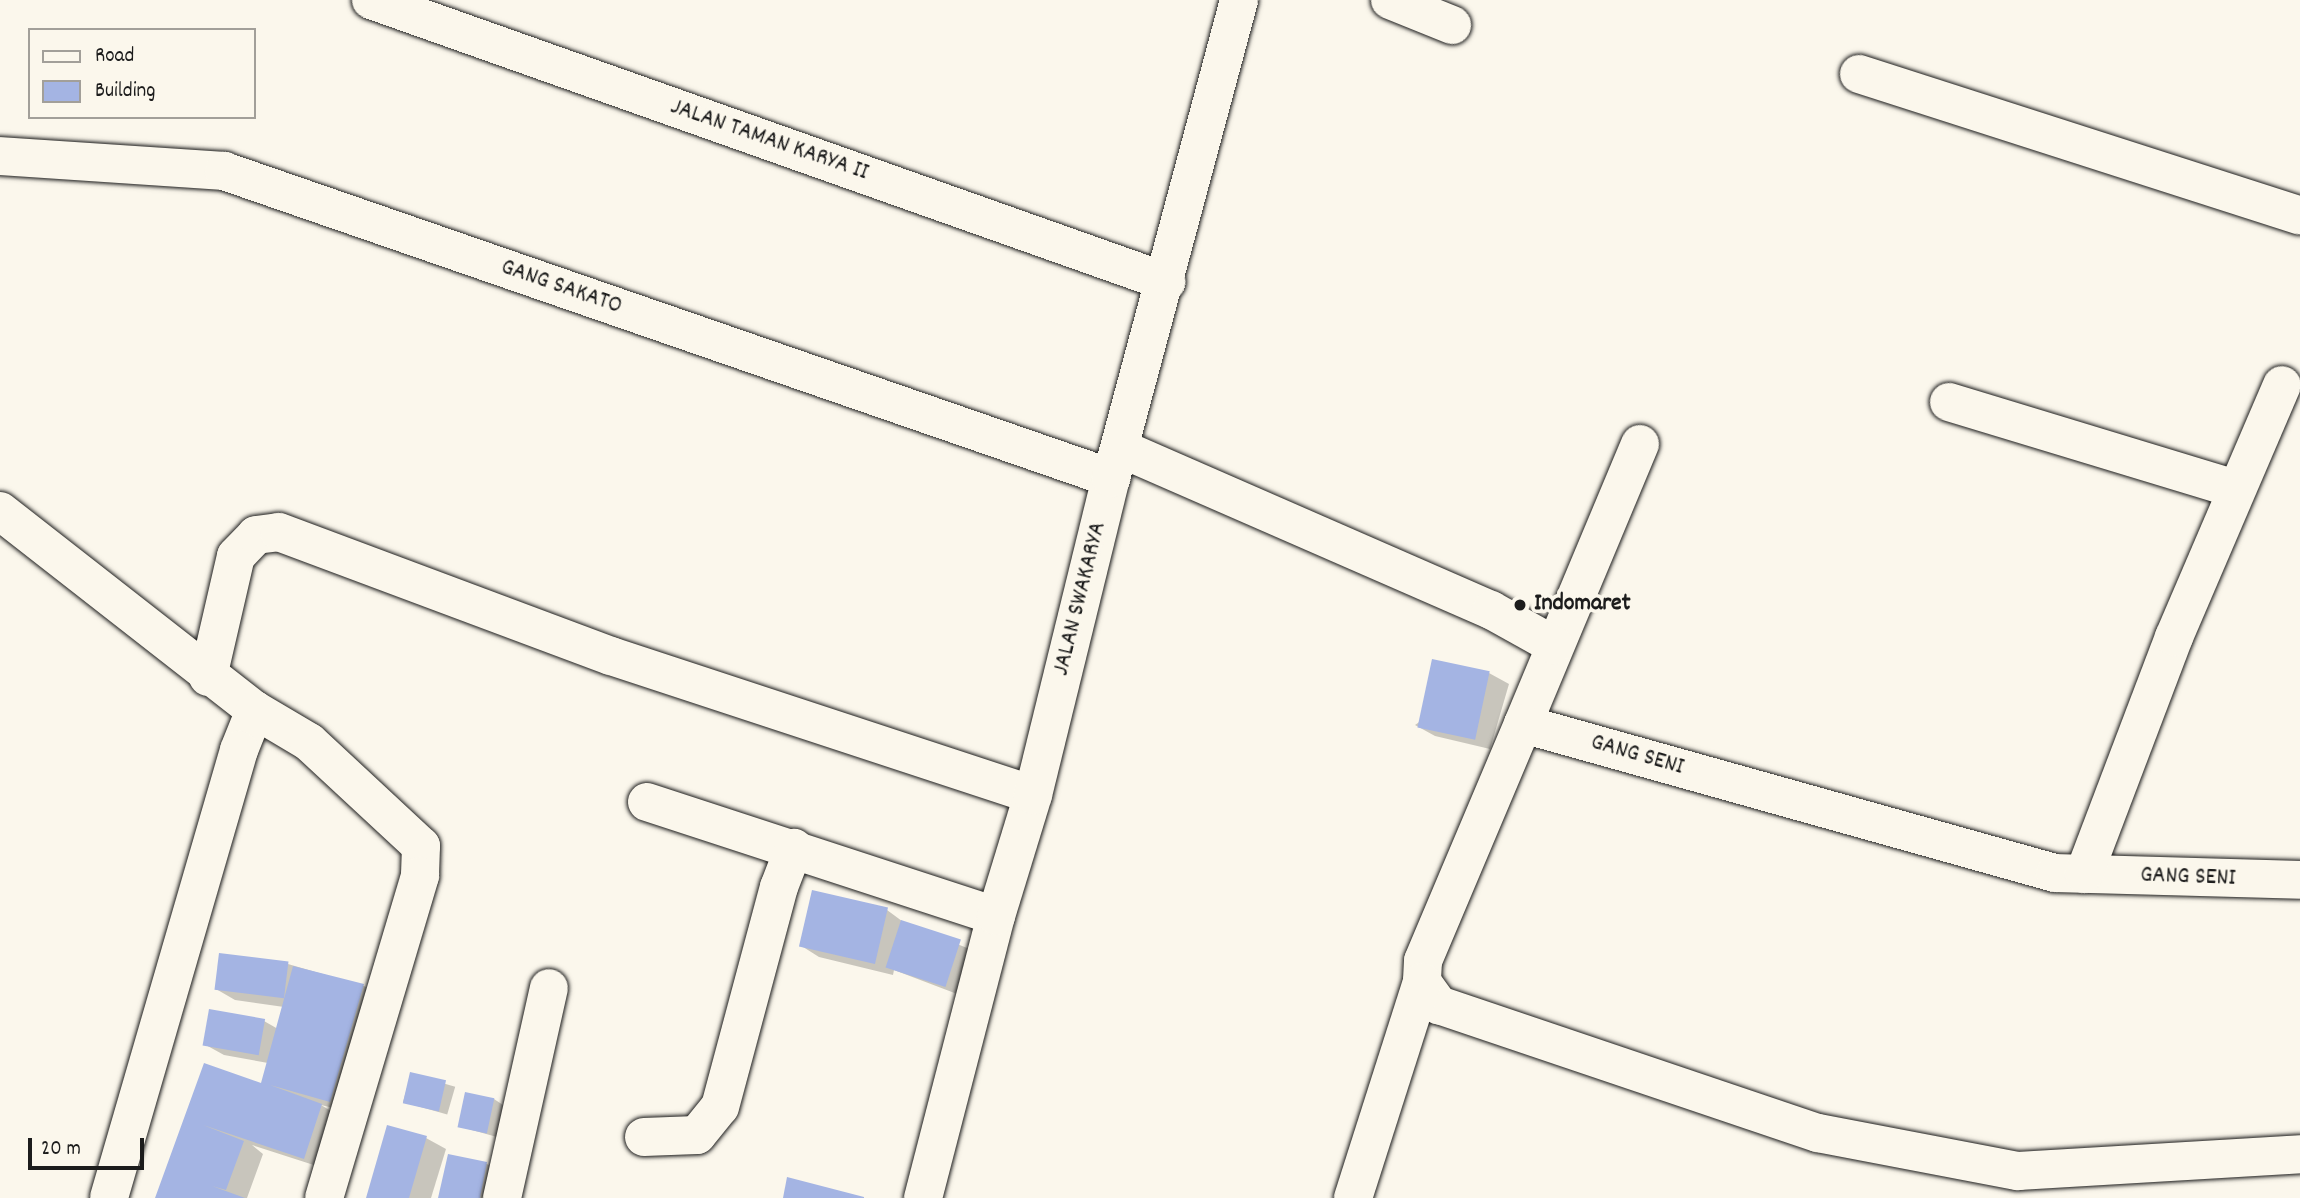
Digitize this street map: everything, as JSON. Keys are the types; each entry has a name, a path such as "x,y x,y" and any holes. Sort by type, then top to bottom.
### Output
{"street":[{"name":"JALAN TAMAN KARYA II","path":"371,0 1167,282"},
{"name":"JALAN SWAKARYA","path":"923,1198 996,916 1033,796 1116,464 1167,282 1239,0"},
{"path":"1390,0 1452,25"},
{"path":"1859,74 2300,216"},
{"name":"GANG SAKATO","path":"0,156 224,171 1116,464"},
{"path":"2084,874 2235,489 2282,385"},
{"path":"1949,402 2235,489"},
{"path":"1353,1198 1422,982 1423,961 1640,444"},
{"path":"1116,464 1491,610 1554,645"},
{"path":"0,510 208,677 255,710 309,742 421,846 420,876 324,1198"},
{"path":"208,677 236,556 256,535 279,532 611,656 1033,796"},
{"path":"110,1198 239,750 255,710"},
{"name":"GANG SENI","path":"1523,724 2055,873 2300,880"},
{"path":"647,803 794,848 996,916"},
{"path":"644,1137 697,1135 720,1107 779,887 794,848"},
{"path":"1422,982 1429,995 1448,1010 1832,1136 2018,1171 2300,1154"},
{"path":"502,1198 550,988"}],"building":[{"path":"1432,659 1490,671 1475,740 1417,727"},
{"path":"812,890 888,908 875,964 799,947"},
{"path":"901,920 961,939 945,987 886,968"},
{"path":"219,953 288,962 284,998 214,990"},
{"path":"293,966 364,984 330,1102 270,1085 322,1104 304,1159 203,1125 244,1141 226,1190 212,1186 245,1198 155,1198 204,1063 261,1083"},
{"path":"209,1009 265,1019 259,1055 203,1045"},
{"path":"410,1072 446,1080 439,1112 403,1103"},
{"path":"465,1092 494,1098 487,1133 458,1127"},
{"path":"387,1125 427,1136 409,1198 366,1198"},
{"path":"448,1154 487,1162 480,1198 438,1198"},
{"path":"787,1177 864,1197 864,1198 783,1198"}],"place":[{"name":"Indomaret","path":"1520,605"}]}
